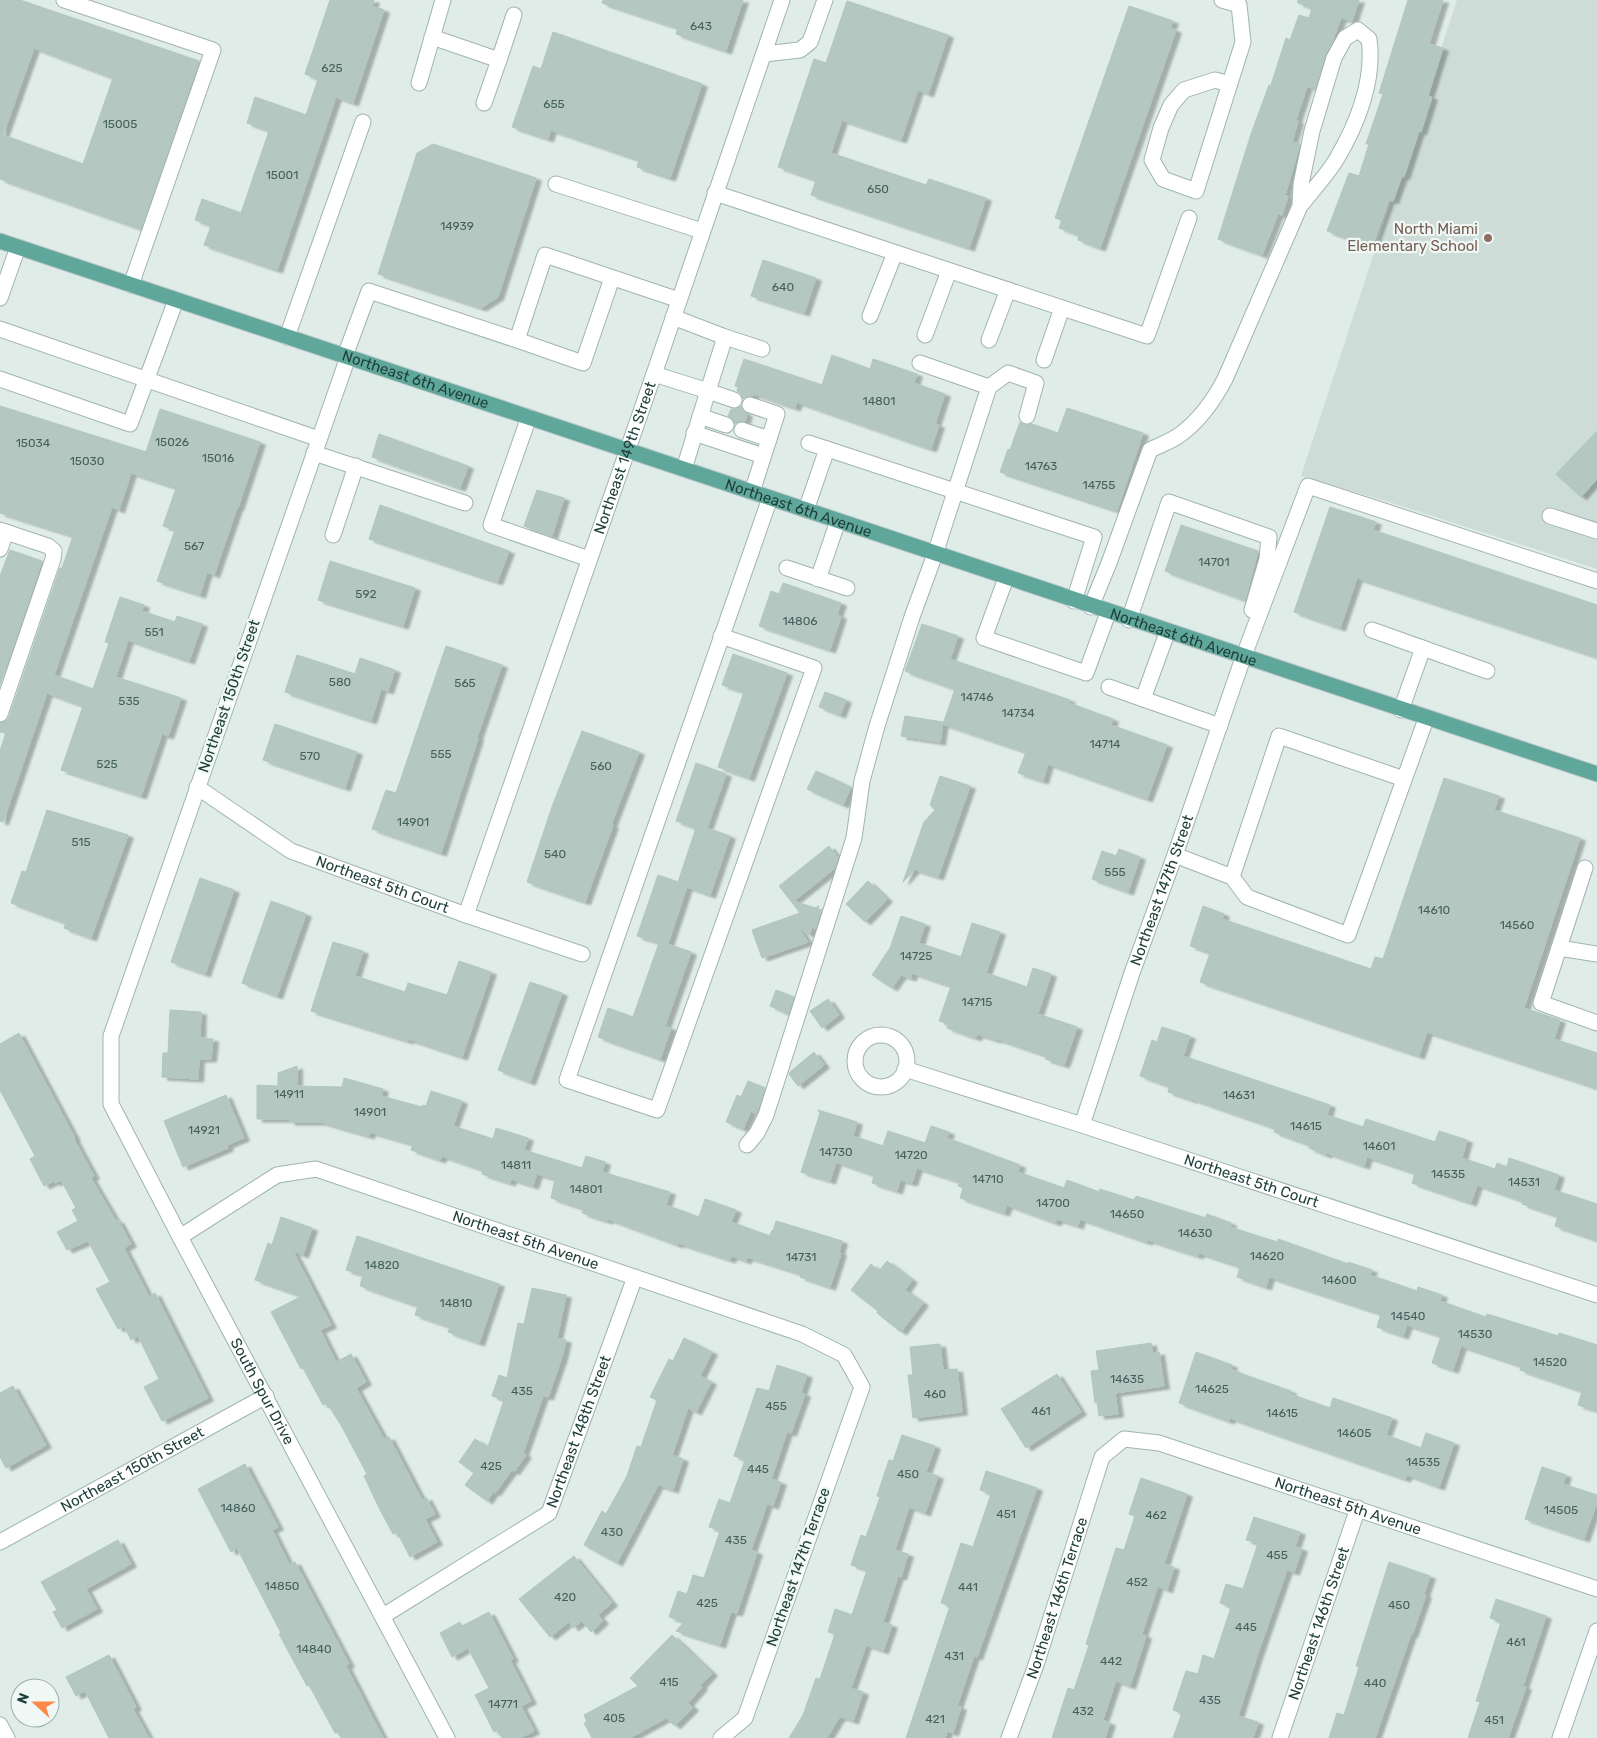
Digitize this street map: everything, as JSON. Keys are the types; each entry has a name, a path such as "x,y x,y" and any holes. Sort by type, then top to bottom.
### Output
{"main road":[{"name":"Northeast 6th Avenue","path":"0,241 806,510 1240,658 1597,774"}],"street":[{"path":"64,0 213,50 131,285"},
{"path":"419,83 443,0"},
{"name":"Northeast 149th Street","path":"466,915 782,0"},
{"path":"764,54 800,50 810,42 825,0"},
{"path":"1222,0 1239,6 1243,42 1196,191 1164,179 1152,160 1161,128 1171,104 1184,90 1215,80 1229,84"},
{"path":"484,103 514,15"},
{"path":"1091,607 1150,450 1181,435 1213,401 1225,379 1300,206 1336,160 1353,126 1369,79 1371,56 1369,39 1358,30 1345,38 1331,66 1312,131 1301,184 1300,206"},
{"path":"432,37 499,60"},
{"path":"287,337 363,122"},
{"path":"556,184 702,231"},
{"path":"715,193 1147,336 1189,218"},
{"path":"0,298 18,247"},
{"path":"870,316 895,253"},
{"path":"612,278 583,363 517,340 545,255 678,300"},
{"path":"926,335 949,271"},
{"path":"989,340 1008,290"},
{"name":"Northeast 150th Street","path":"111,1036 317,446 368,291 517,340"},
{"path":"0,379 130,424 176,300"},
{"path":"1044,360 1062,308"},
{"path":"673,317 762,349"},
{"path":"0,329 146,379 317,446 356,466 466,503"},
{"path":"684,469 725,337"},
{"path":"920,363 989,387"},
{"path":"747,1146 766,1115 833,906 854,838 862,781 877,726 989,387 1008,373 1036,383 1027,416"},
{"path":"654,374 734,400"},
{"path":"750,405 777,414 752,492"},
{"path":"700,416 726,425"},
{"path":"529,417 491,525 589,558"},
{"path":"742,430 769,439"},
{"path":"694,433 763,456"},
{"path":"809,443 1094,537 1074,601"},
{"path":"806,510 827,449"},
{"path":"333,535 356,466"},
{"path":"1240,658 1308,486 1597,581"},
{"path":"721,636 814,668 658,1110 567,1080 721,636 770,498"},
{"path":"1129,620 1169,502 1268,537 1267,559 1240,658"},
{"path":"1550,516 1597,531"},
{"path":"818,579 838,521"},
{"path":"0,549 3,531 48,546 54,551 53,559 0,714"},
{"path":"787,568 847,588"},
{"path":"1006,578 984,638 1086,673 1108,613"},
{"path":"1372,630 1487,671"},
{"path":"1143,699 1167,633"},
{"path":"1401,710 1423,648"},
{"name":"Northeast 147th Street","path":"1082,1124 1132,972 1220,726 1240,658"},
{"path":"1110,687 1220,726"},
{"path":"1175,855 1232,877 1247,897 1348,935 1426,718"},
{"path":"1232,877 1279,736 1404,779"},
{"name":"Northeast 5th Court","path":"197,787 291,851 466,915 582,954"},
{"path":"1585,868 1541,1003 1597,1023"},
{"path":"1559,948 1597,954"},
{"name":"South Spur Drive","path":"111,1036 111,1104 447,1738"},
{"name":"Northeast 5th Court","path":"905,1069 1082,1124 1597,1295"},
{"name":"Northeast 5th Avenue","path":"180,1237 277,1175 316,1169 802,1334 844,1355 862,1387"},
{"name":"Northeast 148th Street","path":"383,1616 549,1513 635,1277"},
{"name":"Northeast 147th Terrace","path":"721,1738 745,1718 862,1387"},
{"name":"Northeast 150th Street","path":"0,1542 266,1396"},
{"name":"Northeast 5th Avenue","path":"1102,1457 1124,1439 1158,1443 1597,1589"},
{"name":"Northeast 146th Terrace","path":"1009,1738 1036,1665 1102,1457"},
{"name":"Northeast 146th Street","path":"1280,1738 1358,1508"},
{"path":"1560,1738 1597,1630"},
{"path":"0,1725 7,1738"}],"shaded area":[{"name":"North Miami Elementary School","path":"1457,0 1597,0 1597,569 1389,502 1301,476"}],"building":[{"path":"0,0 20,0 199,61 141,229 0,179","holes":["34,48 113,78 83,164 3,135"]},
{"path":"330,0 374,0 372,6 384,10 353,103 336,97 277,270 204,245 211,226 195,220 202,199 241,213 269,131 247,123 255,97 306,115 318,79 305,74"},
{"path":"603,0 743,0 726,51 676,34 678,28 602,3"},
{"path":"1298,0 1359,0 1352,21 1341,18 1325,55 1315,89 1307,86 1296,120 1298,121 1292,142 1300,144 1285,195 1288,196 1282,215 1278,214 1262,255 1218,239 1251,134 1269,85 1271,85 1286,38 1290,40 1299,15 1309,18 1312,8 1298,3"},
{"path":"1408,0 1443,0 1429,44 1443,48 1428,96 1432,97 1421,132 1419,131 1404,177 1402,176 1393,201 1389,200 1372,247 1327,231 1349,173 1359,176 1369,144 1366,144 1383,94 1379,93"},
{"path":"847,1 948,35 928,94 918,90 901,140 842,120 831,153 926,185 929,179 986,198 969,248 811,195 816,180 778,167 814,59 826,63"},
{"path":"1129,6 1173,21 1170,28 1176,30 1100,248 1078,240 1079,235 1059,228 1062,220 1055,218"},
{"path":"553,32 702,84 670,178 637,167 639,160 551,130 548,139 512,127 533,66 541,69"},
{"path":"433,144 536,178 498,297 481,308 378,274 417,153"},
{"path":"763,260 816,278 804,313 751,296"},
{"path":"832,355 870,369 873,359 917,374 914,383 945,394 935,424 939,425 931,449 797,402 795,408 754,394 743,399 737,391 738,387 735,386 744,359 822,385"},
{"path":"0,406 146,452 160,409 260,442 214,575 207,572 200,595 157,581 175,530 163,526 176,488 131,473 119,510 112,507 54,675 93,689 109,643 105,642 120,597 144,605 142,611 175,622 177,616 202,624 189,661 128,640 116,677 181,698 168,736 162,734 141,796 61,770 83,706 47,693 3,822 0,821 0,751 6,733 0,732 0,723 6,721 9,717 60,568 62,568 73,536 0,513"},
{"path":"741,406 747,414 745,421 735,424 733,419 728,416 731,409"},
{"path":"1067,408 1143,433 1117,511 1000,472 1020,422 1024,425 1032,424 1058,433"},
{"path":"1597,431 1597,479 1581,497 1556,474"},
{"path":"379,434 468,466 460,488 372,457"},
{"path":"537,490 564,498 552,536 524,526"},
{"path":"380,505 509,551 497,582 369,539"},
{"path":"1330,507 1376,522 1373,530 1597,605 1597,657 1357,578 1340,628 1294,612"},
{"path":"1181,525 1258,551 1245,600 1165,571"},
{"path":"10,550 42,561 0,685 0,576"},
{"path":"330,561 415,588 403,626 318,600"},
{"path":"783,583 841,603 837,615 841,616 830,650 759,626 771,591 779,594"},
{"path":"922,624 958,636 950,659 1070,700 1069,703 1113,719 1111,725 1167,745 1147,799 1048,764 1043,781 1018,773 1026,752 943,724 955,689 905,671"},
{"path":"446,646 502,665 477,737 441,853 372,829 386,790 396,793"},
{"path":"733,654 787,673 749,778 718,767 744,692 722,685"},
{"path":"297,655 355,674 360,658 395,670 388,691 381,689 371,721 285,692"},
{"path":"825,692 846,700 840,715 819,707"},
{"path":"905,716 943,722 940,742 901,736"},
{"path":"275,724 357,752 345,788 263,760"},
{"path":"582,731 639,752 611,825 613,825 585,902 527,882 553,804"},
{"path":"696,763 726,774 707,828 730,836 710,895 687,887 668,944 691,952 665,1026 671,1028 660,1059 598,1037 608,1008 633,1017 659,943 637,936 658,875 678,882 696,828 676,821"},
{"path":"816,771 851,787 843,805 807,789"},
{"path":"940,776 970,786 938,877 916,870 917,867 903,882 924,822 935,810 930,805"},
{"path":"1444,778 1499,796 1494,810 1580,838 1524,1008 1560,1020 1554,1039 1597,1053 1597,1088 1427,1032 1419,1056 1200,982 1210,953 1190,946 1203,906 1224,914 1222,919 1371,969 1375,957 1383,959"},
{"path":"47,810 128,835 91,938 64,928 66,923 11,903 22,871 26,872"},
{"path":"829,846 838,858 834,869 794,901 815,908 819,906 818,909 821,910 815,929 812,927 809,935 798,927 808,942 762,958 752,930 800,913 779,886"},
{"path":"1119,849 1140,857 1128,892 1092,879 1102,851 1116,856"},
{"path":"200,878 234,890 205,974 171,962"},
{"path":"868,881 887,899 865,922 846,904"},
{"path":"271,901 306,914 277,996 242,983"},
{"path":"901,916 925,924 919,943 961,957 972,923 1000,932 986,973 1027,987 1033,968 1051,974 1038,1014 1077,1027 1064,1065 1045,1059 1047,1056 997,1039 977,1034 976,1038 947,1028 949,1024 939,1021 951,986 912,973 911,978 901,975 892,988 872,975 890,948"},
{"path":"333,942 363,951 355,976 405,992 408,983 447,995 459,961 491,972 462,1057 311,1011"},
{"path":"530,982 562,993 530,1082 498,1070"},
{"path":"776,990 794,997 788,1014 770,1006"},
{"path":"828,999 839,1015 822,1028 810,1011"},
{"path":"170,1010 201,1012 200,1038 213,1039 211,1059 199,1059 198,1079 162,1077 163,1053 168,1053"},
{"path":"1162,1027 1190,1036 1183,1056 1330,1105 1327,1115 1363,1127 1366,1119 1435,1142 1439,1131 1467,1140 1462,1158 1495,1169 1497,1163 1507,1167 1509,1158 1559,1175 1554,1190 1597,1204 1597,1240 1555,1226 1558,1216 1522,1204 1523,1201 1477,1185 1471,1203 1412,1183 1415,1173 1367,1157 1364,1166 1327,1153 1326,1155 1309,1148 1310,1145 1274,1132 1275,1128 1168,1092 1169,1086 1140,1076 1152,1040 1157,1042"},
{"path":"19,1033 94,1176 91,1178 131,1244 124,1248 149,1297 155,1293 208,1398 162,1421 144,1387 159,1379 138,1336 131,1340 124,1326 118,1329 96,1289 110,1282 88,1241 67,1250 57,1232 78,1221 72,1210 76,1208 61,1180 44,1186 30,1159 35,1156 0,1090 0,1044"},
{"path":"814,1052 824,1065 798,1086 789,1074"},
{"path":"297,1066 297,1086 342,1087 344,1078 383,1089 381,1096 422,1107 423,1105 426,1106 431,1091 462,1101 453,1126 493,1139 496,1128 528,1138 524,1150 582,1168 586,1156 605,1162 602,1172 670,1192 666,1205 699,1217 705,1199 736,1210 731,1222 770,1236 776,1221 842,1241 839,1252 841,1253 830,1287 800,1277 801,1274 747,1257 746,1261 732,1256 730,1260 678,1243 678,1245 608,1219 607,1221 582,1213 584,1209 551,1198 555,1179 537,1174 533,1186 511,1179 510,1183 482,1174 483,1170 442,1156 440,1160 411,1150 413,1144 370,1132 369,1136 321,1122 257,1119 257,1085 278,1086 278,1073"},
{"path":"748,1081 765,1088 756,1114 751,1111 743,1129 726,1122 737,1095 741,1097"},
{"path":"226,1095 244,1138 227,1145 228,1148 183,1167 164,1121"},
{"path":"818,1110 857,1122 853,1136 883,1146 888,1131 925,1143 931,1126 949,1132 947,1138 1020,1165 1018,1172 1064,1188 1067,1180 1099,1192 1100,1189 1134,1200 1136,1196 1206,1218 1207,1214 1231,1223 1230,1227 1277,1242 1278,1239 1348,1264 1348,1262 1372,1270 1370,1275 1417,1291 1418,1287 1442,1295 1440,1301 1486,1317 1487,1314 1558,1336 1559,1333 1597,1345 1597,1411 1578,1405 1582,1391 1520,1370 1521,1366 1461,1346 1453,1370 1432,1363 1441,1336 1407,1325 1403,1336 1377,1327 1381,1314 1269,1277 1266,1287 1237,1277 1240,1268 1232,1264 1199,1253 1198,1256 1148,1240 1147,1242 1080,1219 1078,1226 1057,1219 1056,1223 1007,1205 1004,1213 960,1198 963,1188 958,1186 960,1182 917,1168 912,1183 900,1180 897,1191 872,1183 874,1175 836,1162 830,1181 801,1172 820,1113"},
{"path":"281,1217 312,1228 303,1255 293,1251 331,1325 320,1330 336,1362 351,1354 366,1382 356,1388 384,1439 389,1437 422,1500 426,1497 435,1514 425,1519 437,1542 410,1557 397,1532 393,1534 379,1508 364,1476 367,1474 342,1427 327,1403 323,1405 303,1368 301,1369 271,1312 302,1296 255,1280 268,1243 272,1245"},
{"path":"357,1236 499,1284 479,1343 448,1332 450,1327 415,1315 418,1306 360,1286 363,1275 346,1270"},
{"path":"887,1261 912,1280 905,1290 923,1303 901,1332 851,1290 871,1264 879,1271"},
{"path":"532,1288 566,1295 557,1338 566,1340 548,1397 543,1396 523,1453 526,1455 514,1472 512,1470 487,1501 465,1485 474,1473 459,1462 475,1439 488,1447 504,1400 492,1396 499,1375 507,1378 518,1323 524,1324"},
{"path":"684,1338 712,1352 700,1376 711,1382 696,1412 688,1408 672,1455 683,1459 673,1490 658,1485 617,1563 584,1545 602,1511 606,1514 627,1476 637,1446 641,1447 657,1400 650,1397 669,1359 673,1361"},
{"path":"1151,1343 1152,1353 1159,1352 1164,1386 1115,1393 1118,1414 1099,1416 1097,1402 1095,1403 1091,1371 1099,1370 1096,1351"},
{"path":"940,1344 943,1370 957,1369 962,1412 913,1418 908,1375 913,1375 910,1347"},
{"path":"1196,1352 1232,1365 1231,1369 1245,1375 1291,1391 1290,1394 1330,1408 1333,1398 1392,1418 1386,1435 1421,1448 1426,1433 1454,1443 1439,1487 1407,1475 1405,1479 1230,1418 1229,1421 1179,1403"},
{"path":"777,1365 807,1375 801,1393 805,1394 791,1433 787,1432 771,1479 781,1482 773,1506 767,1504 751,1550 757,1552 737,1613 731,1612 720,1645 676,1631 684,1622 669,1617 678,1591 687,1594 693,1575 704,1578 720,1531 709,1527 719,1499 730,1503 745,1460 734,1456 757,1388 769,1391"},
{"path":"1057,1374 1081,1412 1026,1448 1001,1409"},
{"path":"13,1386 46,1445 6,1468 0,1457 0,1393"},
{"path":"902,1435 935,1446 926,1472 938,1476 925,1513 909,1507 895,1550 908,1554 901,1577 898,1576 883,1622 892,1625 883,1651 866,1645 851,1688 863,1692 853,1721 842,1717 839,1718 827,1738 789,1738 803,1715 816,1678 820,1679 835,1634 828,1632 835,1609 852,1615 867,1570 851,1565 861,1535 866,1537 880,1497 877,1496 889,1460 893,1461"},
{"path":"245,1464 278,1527 272,1530 289,1564 295,1562 349,1664 346,1666 383,1738 341,1738 338,1732 335,1733 279,1634 281,1633 237,1548 231,1552 198,1489"},
{"path":"1542,1467 1566,1475 1563,1484 1597,1495 1597,1502 1584,1539 1525,1519"},
{"path":"986,1471 1037,1488 977,1657 974,1656 957,1706 961,1707 953,1733 947,1731 945,1738 906,1738 950,1606 941,1603 961,1543 973,1547 991,1494 980,1490"},
{"path":"1141,1478 1187,1494 1164,1564 1174,1567 1167,1590 1158,1586 1142,1634 1146,1636 1130,1686 1116,1681 1103,1720 1110,1723 1105,1738 1052,1738 1068,1688 1074,1690 1089,1645 1086,1644 1116,1548 1124,1550 1135,1516 1129,1514"},
{"path":"1254,1517 1300,1532 1295,1546 1302,1549 1294,1572 1287,1570 1238,1716 1258,1722 1253,1738 1173,1738 1182,1713 1173,1710 1186,1671 1198,1674 1203,1655 1214,1659 1231,1607 1220,1603 1226,1584 1243,1589 1258,1543 1246,1540"},
{"path":"118,1540 131,1564 86,1589 97,1609 62,1628 53,1612 57,1610 41,1582"},
{"path":"574,1556 612,1603 598,1615 603,1621 591,1632 582,1621 573,1628 569,1622 550,1637 519,1599"},
{"path":"1389,1562 1430,1576 1424,1594 1426,1595 1375,1738 1329,1738 1337,1713 1344,1715 1359,1667 1356,1666"},
{"path":"1496,1599 1546,1616 1523,1686 1526,1687 1508,1738 1468,1738 1480,1702 1476,1701 1501,1622 1490,1618"},
{"path":"489,1612 513,1659 510,1660 531,1701 521,1706 534,1731 520,1738 502,1738 498,1730 494,1732 475,1695 489,1688 468,1648 452,1657 440,1633 460,1622 462,1626"},
{"path":"672,1635 712,1673 688,1703 693,1708 675,1726 666,1718 630,1738 592,1738 584,1723 587,1722 584,1715 638,1686 630,1678"},
{"path":"109,1655 136,1707 133,1709 149,1738 109,1738 85,1691 76,1696 66,1677"}],"place":[{"name":"North Miami Elementary School","path":"1488,238"}]}
